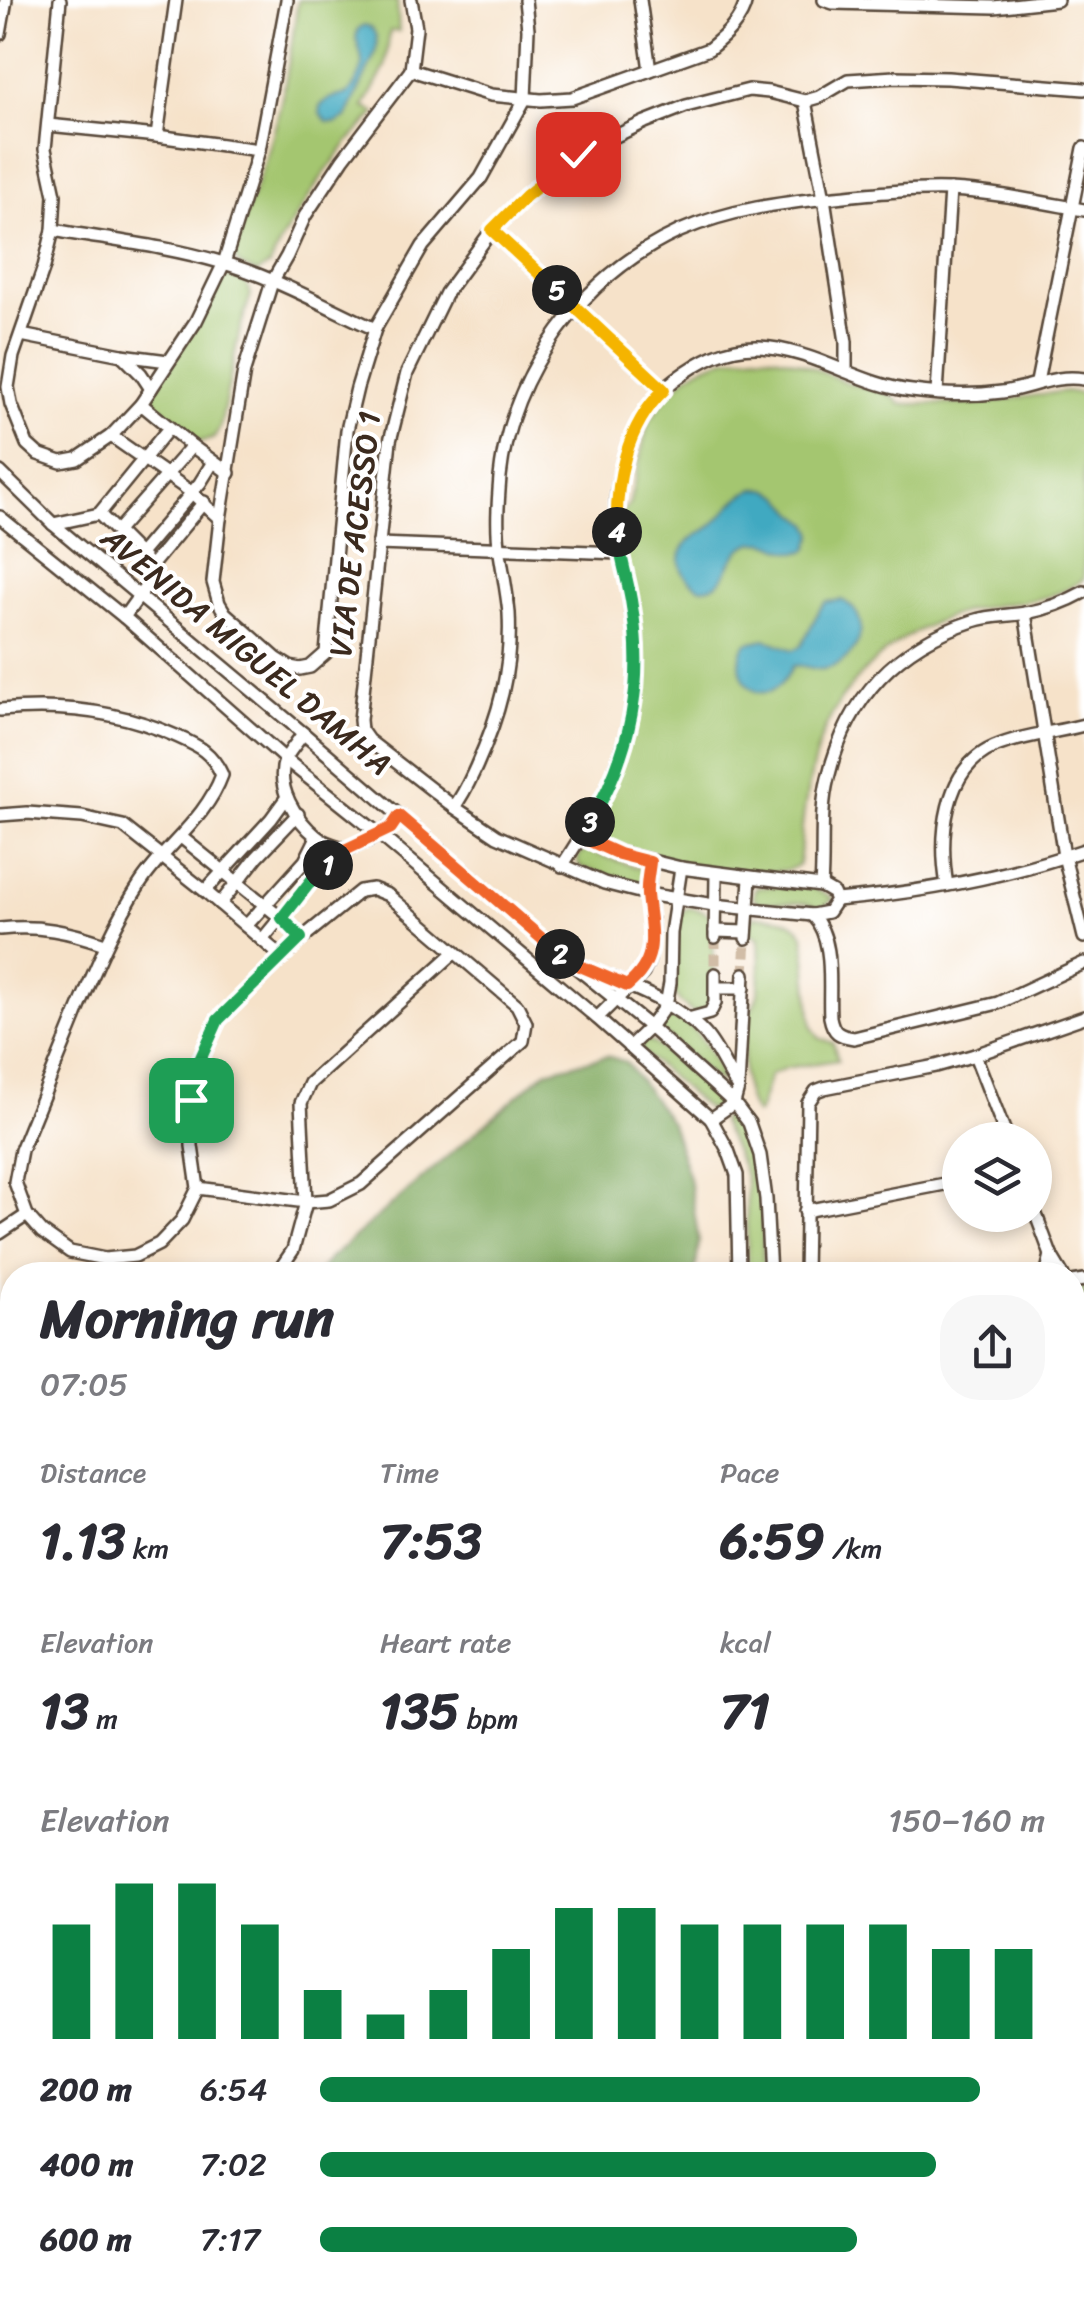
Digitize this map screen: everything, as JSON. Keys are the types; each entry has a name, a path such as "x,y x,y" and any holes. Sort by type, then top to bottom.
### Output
{"street":[{"path":"0,34 6,0"},
{"path":"60,0 45,150 55,194 53,230 9,371 8,388 27,444 38,454 61,462 76,459 110,436 141,404 196,322 224,263 259,150 287,0"},
{"path":"157,136 176,0"},
{"path":"411,0 416,28 411,70 305,216 272,282 244,371 213,582 225,613 276,658 300,670 326,653 347,430 376,329 423,246 481,178 525,99 525,0"},
{"path":"640,0 650,70"},
{"path":"411,70 491,95 572,98 709,49 728,34 746,0"},
{"path":"824,0 994,7 1057,0"},
{"path":"846,371 846,342 806,101 848,80 896,77 1084,89"},
{"name":"VIA DE ACESSO 1","path":"454,806 368,740 360,720 390,441 407,373 446,292 492,230 578,154 686,106 749,90 806,101"},
{"path":"48,125 259,150"},
{"path":"1037,382 1078,208 1084,148"},
{"path":"937,392 950,190"},
{"path":"581,837 619,854 650,862 822,886 834,893 836,900 828,912 812,915 647,894 562,866 497,836 454,806 466,792 502,700 509,615 499,550 505,441 544,350 576,308 634,258 682,231 792,200 950,190 1078,208"},
{"path":"53,230 224,263 376,329"},
{"path":"492,230 664,390"},
{"path":"21,335 168,361"},
{"path":"562,866 610,787 632,714 636,639 620,553 616,506 628,448 652,401 695,364 723,351 759,347 788,351 910,391 973,395 1054,378 1084,379"},
{"path":"122,355 151,388"},
{"path":"141,404 229,473"},
{"path":"53,524 99,514 170,428"},
{"path":"110,436 168,474 220,519"},
{"path":"117,531 192,446"},
{"path":"140,554 214,462"},
{"name":"AVENIDA MIGUEL DAMHA","path":"0,472 53,524 650,1027 734,1103 748,1124 760,1155 769,1262"},
{"path":"124,617 147,585 151,566 204,502"},
{"path":"99,514 151,566"},
{"name":"AVENIDA MIGUEL DAMHA","path":"0,517 124,617 285,759 380,835 711,1119 737,1175 738,1262"},
{"path":"378,544 620,553"},
{"path":"822,886 823,812 828,778 857,704 883,674 940,634 982,618 1060,604 1084,592"},
{"path":"1025,613 1064,856 1084,938"},
{"path":"0,710 24,707 106,712 147,723 205,751 216,761 222,775 216,790 181,838 140,884 105,944 21,1150 16,1182 27,1215 42,1232 70,1252 105,1259 134,1256 159,1244 182,1220 198,1188 191,1100 199,1062 218,1020 301,938 360,891 373,889 388,895 517,1006 526,1022 523,1041 361,1184 329,1200 306,1202 198,1188"},
{"path":"946,885 945,823 950,798 972,762 991,748 1084,724"},
{"path":"304,734 285,759 281,781 298,814 317,836 347,849"},
{"path":"205,891 287,797"},
{"path":"0,815 27,812 123,826 282,957"},
{"path":"220,904 298,814"},
{"path":"262,940 318,872 347,849 391,828 399,816"},
{"path":"246,926 306,860 317,836"},
{"path":"181,838 282,918 301,938"},
{"path":"836,900 946,885 1084,850"},
{"path":"306,860 318,872"},
{"path":"596,1018 642,974 650,959 650,862"},
{"path":"629,1048 666,1005 671,933 682,868"},
{"path":"716,874 715,934 746,935 750,878"},
{"path":"812,915 822,926 832,1028 839,1036 854,1038 998,1003 1084,963"},
{"path":"0,929 38,927 105,944"},
{"path":"652,930 671,933"},
{"path":"285,1262 293,1250 306,1202 301,1103 310,1083 455,952"},
{"path":"566,960 627,986 688,1019 706,1035 738,1088"},
{"path":"688,1019 710,1014 715,1003 716,974"},
{"path":"711,1119 734,1103 738,1088 744,974"},
{"path":"716,988 744,988"},
{"path":"805,1262 808,1103 816,1091 976,1055 1084,1017"},
{"path":"976,1055 1001,1122"},
{"path":"805,1211 942,1184"},
{"path":"0,1233 27,1215"},
{"path":"1042,1232 1055,1262"},
{"path":"1049,1262 1051,1256"}],"green space":[{"path":"298,0 397,0 399,31 390,31 385,67 364,107 376,113 321,178 270,265 257,273 239,265 233,256 273,133"},
{"path":"222,277 245,282 251,294 220,428 214,438 198,441 171,423 150,397"},
{"path":"756,354 794,361 884,392 900,404 977,404 1066,391 1084,394 1084,579 1041,598 983,607 942,619 895,645 874,662 855,681 826,726 810,779 799,865 786,870 745,872 641,856 596,839 592,828 637,699 620,513 629,505 648,423 668,394 687,376 726,358"},
{"path":"587,851 640,868 644,880 637,884 580,867 579,855"},
{"path":"808,886 834,898 822,909 805,903 759,903 753,897 757,887"},
{"path":"688,908 706,912 714,927 710,1008 693,1013 672,988 674,917"},
{"path":"755,916 788,921 804,934 812,1027 819,1038 833,1043 838,1060 786,1068 770,1075 755,1114 746,1091 743,1066 746,1016 756,1000 760,980 759,938 748,933"},
{"path":"668,1017 695,1032 709,1050 720,1082 660,1030 663,1019"},
{"path":"647,1040 715,1094 718,1108 707,1109 641,1051"},
{"path":"607,1056 626,1062 671,1123 689,1178 699,1242 697,1262 327,1262 329,1259 546,1071"},
{"path":"733,1115 753,1158 762,1204 763,1262 748,1262 746,1182 720,1120"}],"water":[{"path":"364,25 374,33 375,54 346,118 327,122 320,114 321,105 348,94 361,72 356,38 358,29"},
{"path":"755,489 780,495 809,523 814,534 808,550 794,552 768,543 753,543 736,554 719,582 701,588 682,569 683,550 742,495"},
{"path":"842,600 853,608 861,628 854,649 846,658 824,669 793,666 781,684 769,692 752,689 745,682 740,663 747,643 765,639 793,650 801,646 826,602"}],"tunnel":[{"path":"715,937 715,974"},
{"path":"744,974 746,938"}],"route":[{"path":"191,1100 199,1062 218,1020 301,938 282,918 318,872 347,849 391,828 399,816 566,960 627,986 642,974 650,959 650,862 619,854 581,837 610,787 636,690 636,639 617,534 620,475 641,420 664,390 492,230 578,154"}]}
